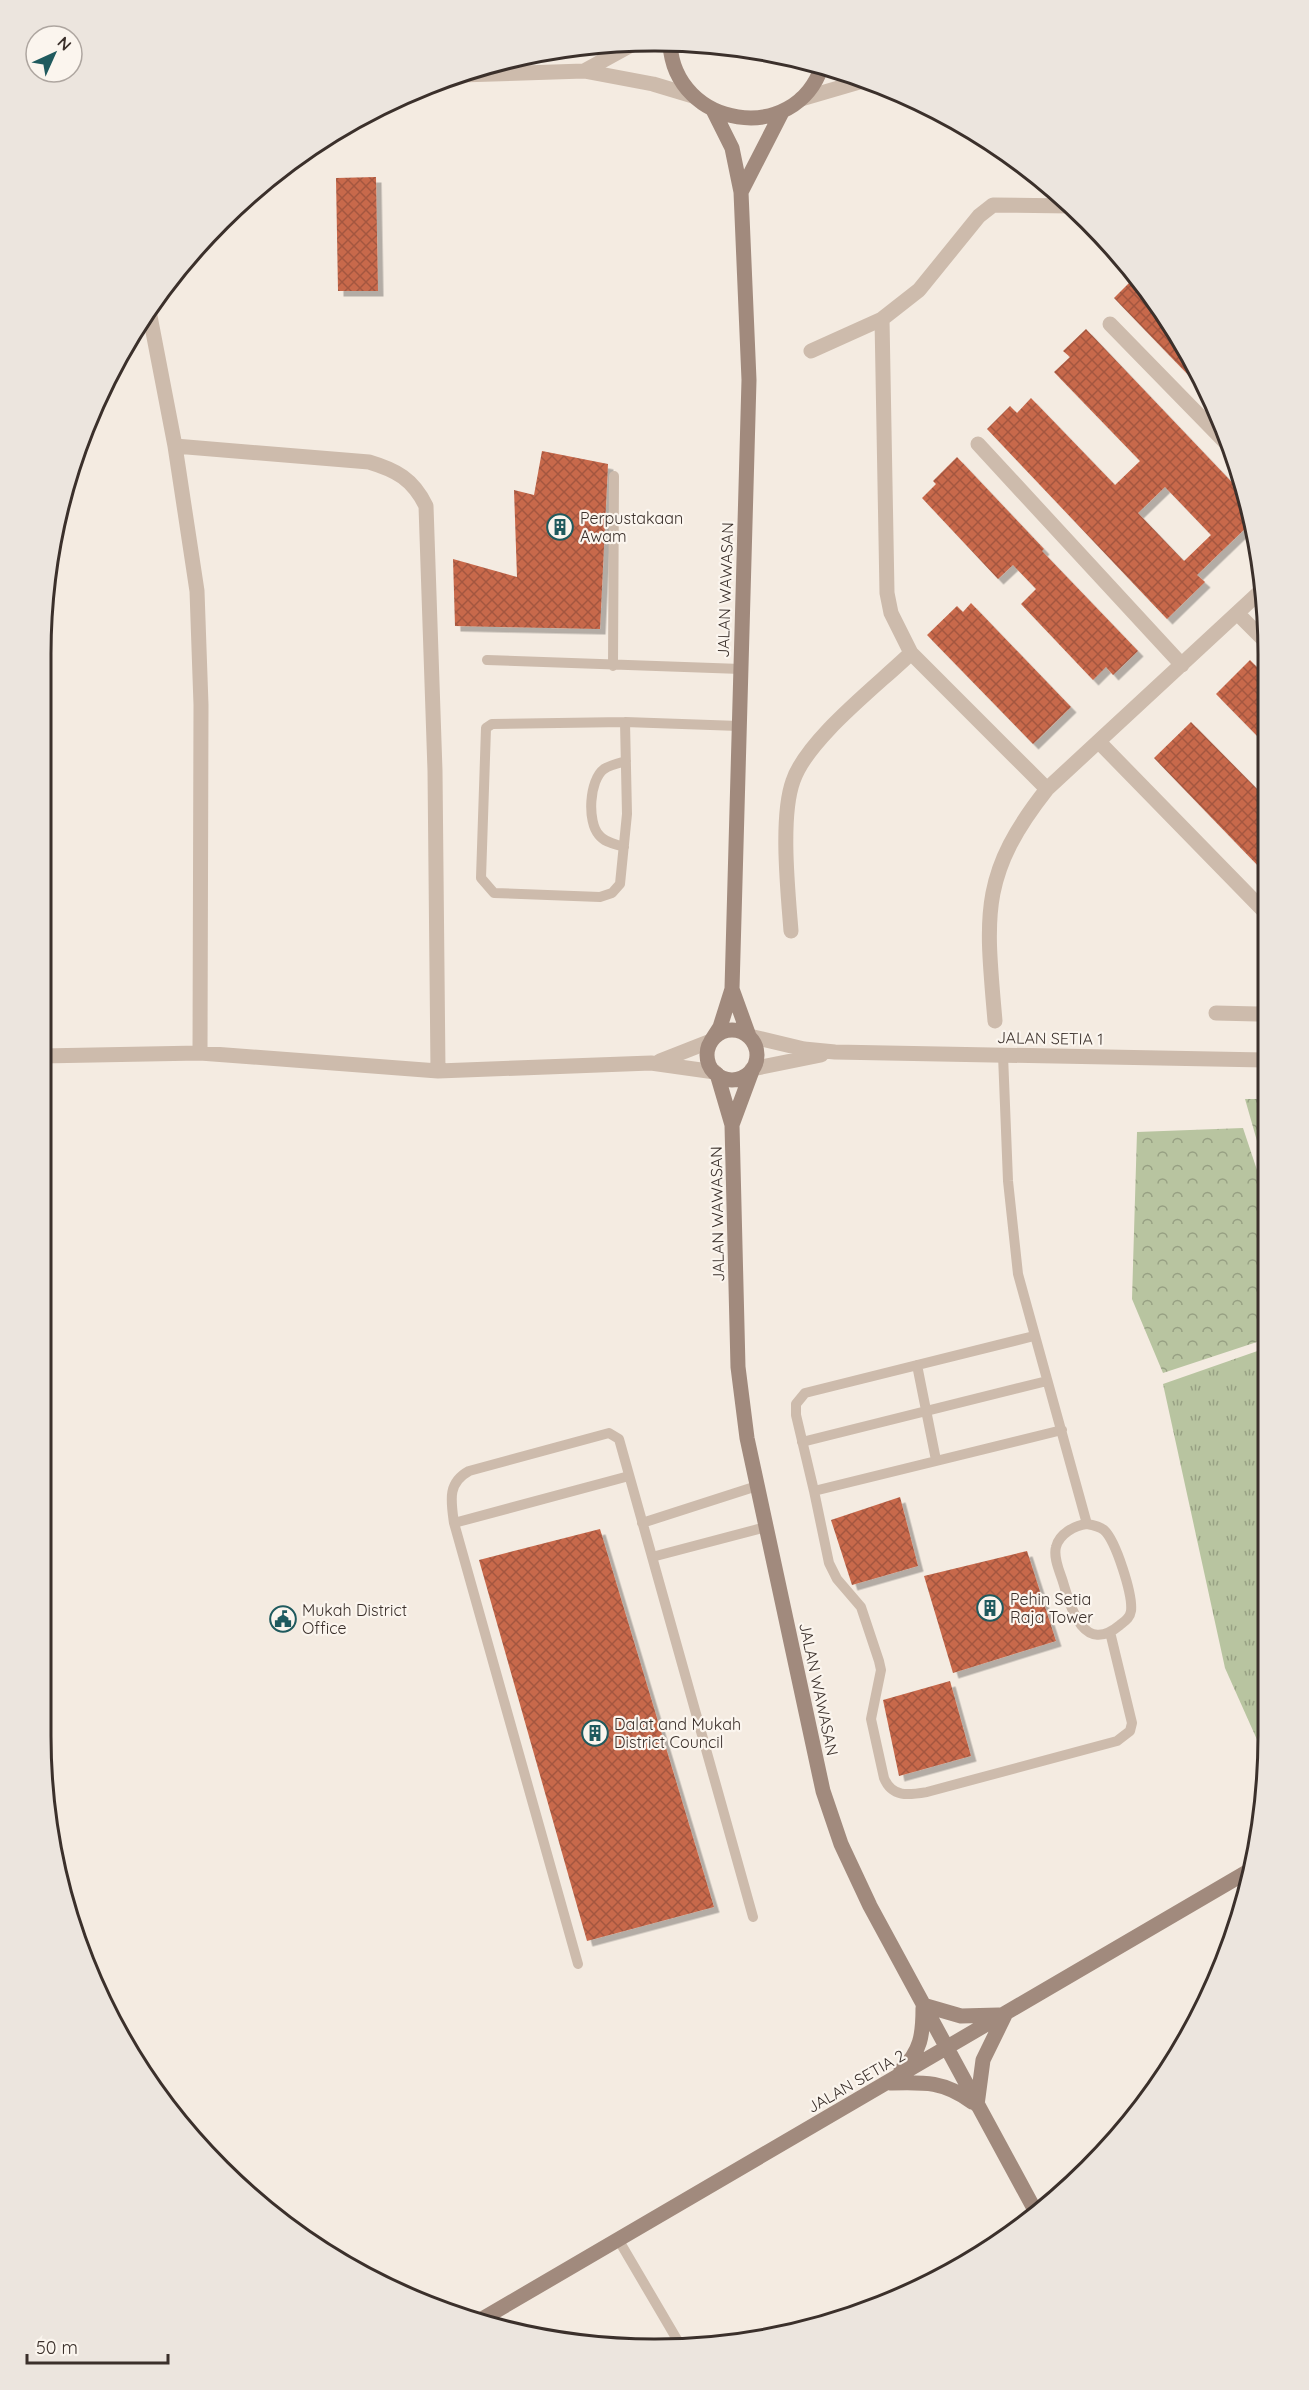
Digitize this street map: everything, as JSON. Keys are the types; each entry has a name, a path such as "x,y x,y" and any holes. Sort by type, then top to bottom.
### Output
{"street":[{"path":"671,51 679,77 693,96"},
{"path":"584,71 618,52"},
{"path":"491,74 584,71 653,84 693,96 713,110 747,119 782,112 801,99 819,74"},
{"path":"801,99 851,84"},
{"name":"JALAN WAWASAN","path":"711,1041 720,1027 732,989 749,380 741,192 732,148 713,110"},
{"name":"JALAN WAWASAN","path":"741,192 782,112"},
{"path":"811,351 882,319 920,290 979,216 993,205 1057,206"},
{"path":"882,319 887,593 891,613 911,653 1047,789"},
{"path":"151,322 175,447 196,591 200,673 200,1053"},
{"path":"1110,324 1215,431"},
{"path":"978,444 1182,665"},
{"path":"175,447 369,462 390,468 406,477 418,491 426,506 435,771 438,1071"},
{"path":"995,1021 989,909 999,864 1015,834 1047,789 1255,597"},
{"path":"1238,614 1257,633"},
{"path":"791,931 787,870 792,782 804,759 822,738 911,653"},
{"path":"1099,742 1258,905"},
{"name":"JALAN WAWASAN","path":"732,989 749,1036"},
{"path":"1216,1013 1258,1014"},
{"path":"51,1056 200,1053 438,1071 651,1063 716,1073 732,1079 740,1078 752,1069 757,1052 749,1036 741,1032 725,1031 711,1041 674,1057 651,1063"},
{"name":"JALAN SETIA 1","path":"749,1036 787,1046 836,1052 1258,1060"},
{"path":"711,1041 708,1054 716,1073"},
{"name":"JALAN SETIA 1","path":"752,1069 836,1052"},
{"name":"JALAN WAWASAN","path":"732,1125 752,1069"},
{"name":"JALAN WAWASAN","path":"716,1073 732,1125 738,1367 747,1438 823,1791 846,1854 923,2005 1032,2205"},
{"name":"JALAN SETIA 2","path":"489,2315 1241,1876"},
{"path":"923,2005 961,2016 1005,2015 984,2060 977,2106 956,2090 937,2083 887,2083 909,2063 921,2044 923,2005"}],"lane":[{"path":"613,666 614,476"},
{"path":"487,660 741,669"},
{"path":"625,722 624,847 620,884 612,893 600,897 494,894 481,878 486,728 492,724 625,722 739,726"},
{"path":"624,847 609,843 597,834 592,813 594,784 599,774 605,769 626,761"},
{"path":"1003,1055 1013,1243 1018,1274 1087,1524"},
{"path":"1034,1336 805,1393 796,1404 802,1442 829,1563 837,1579 861,1606 879,1661 881,1670 871,1719 888,1787 895,1793 909,1795 927,1792 1117,1741 1126,1736 1132,1723 1110,1632"},
{"path":"917,1365 936,1460"},
{"path":"802,1442 1047,1381"},
{"path":"814,1491 1062,1430"},
{"path":"578,1965 454,1523 452,1487 459,1476 490,1465 609,1433 619,1439 753,1917"},
{"path":"454,1523 629,1476"},
{"path":"642,1523 757,1486"},
{"path":"1087,1524 1099,1526 1109,1535 1115,1547 1127,1590 1130,1615 1110,1632 1094,1634 1082,1627 1070,1607 1056,1559 1058,1542 1071,1528 1087,1524"},
{"path":"652,1557 766,1527"},
{"path":"618,2239 676,2338"}],"green space":[{"path":"1245,1099 1258,1099 1258,1144"},
{"path":"1243,1128 1258,1173 1258,1342 1163,1373 1132,1299 1137,1132"},
{"path":"1258,1351 1258,1742 1225,1668 1163,1384"}],"building":[{"path":"376,177 378,291 338,291 336,178"},
{"path":"1129,283 1156,319 1190,377 1114,298"},
{"path":"1086,329 1233,483 1244,529 1197,575 1205,582 1167,619 987,429 1010,406 1017,413 1031,398 1115,485 1140,461 1054,372 1070,357 1063,351","holes":["1165,487 1211,535 1184,561 1138,513"]},
{"name":"Perpustakaan Awam","path":"542,451 608,464 600,629 455,626 453,559 517,577 514,490 534,495"},
{"path":"957,457 1044,549 1042,551 1138,651 1113,675 1106,667 1093,680 1021,604 1036,589 1013,565 998,579 922,498 936,484 933,481"},
{"path":"971,603 1071,707 1033,744 927,635 957,606 963,612"},
{"path":"1250,660 1258,668 1258,737 1216,694"},
{"path":"1191,722 1258,790 1258,866 1154,758"},
{"path":"900,1497 918,1566 852,1585 831,1520"},
{"name":"Dalat and Mukah District Council","path":"600,1529 714,1907 587,1941 479,1560"},
{"name":"Pehin Setia Raja Tower","path":"1027,1551 1056,1641 953,1673 924,1576"},
{"path":"950,1681 971,1756 899,1776 883,1700"}],"place":[{"name":"Perpustakaan Awam","path":"560,527"},
{"name":"Pehin Setia Raja Tower","path":"990,1608"},
{"name":"Mukah District Office","path":"283,1619"},
{"name":"Dalat and Mukah District Council","path":"595,1733"}]}
